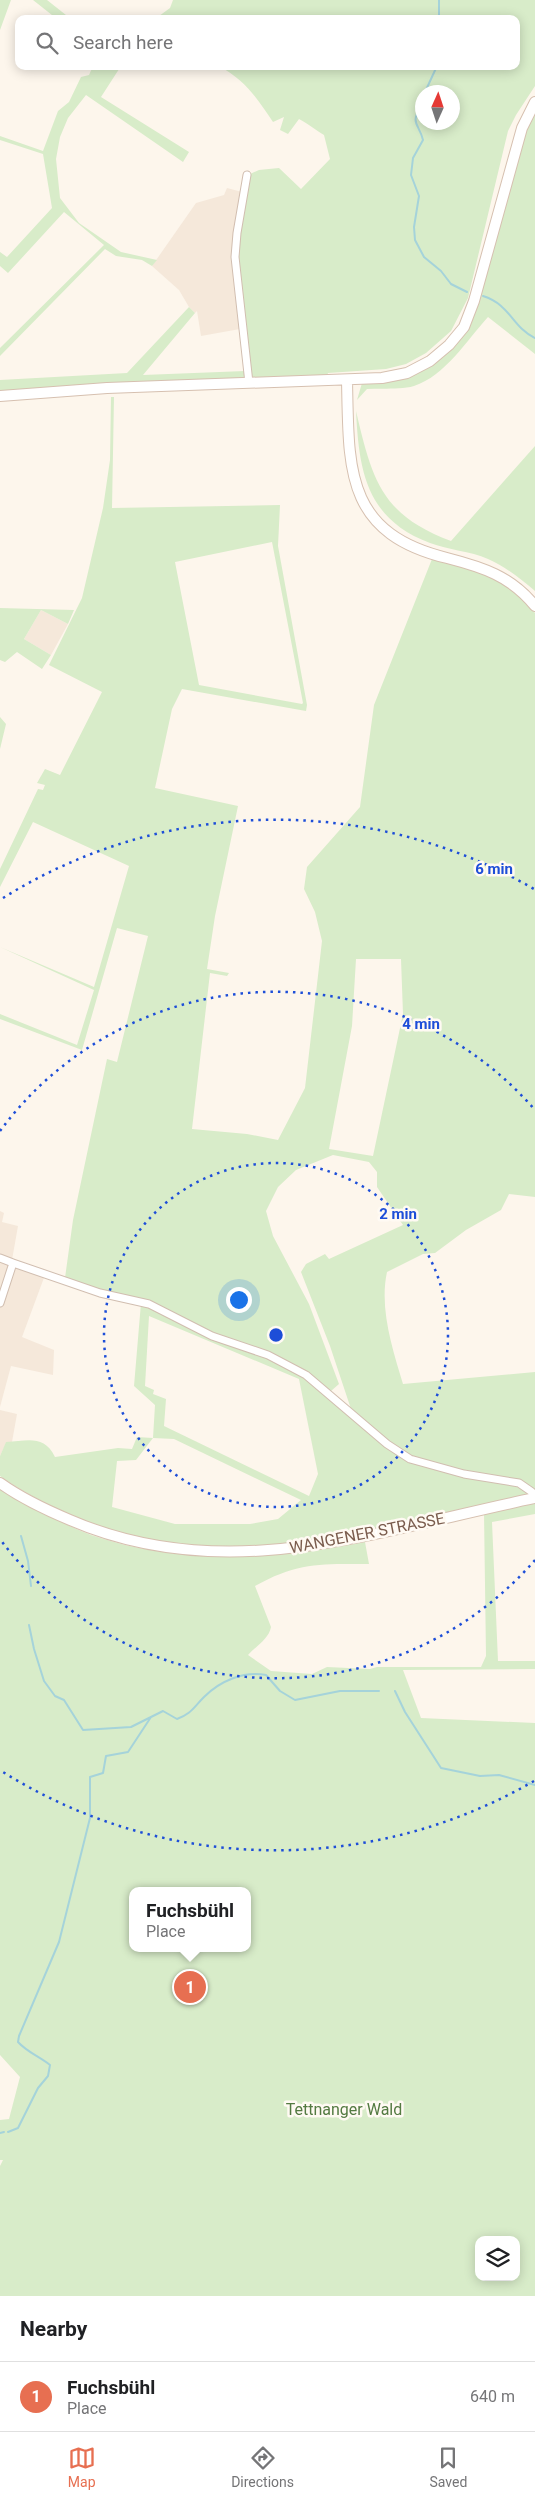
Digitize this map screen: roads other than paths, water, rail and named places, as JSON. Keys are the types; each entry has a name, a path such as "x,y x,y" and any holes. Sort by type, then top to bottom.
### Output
{"main road":[{"path":"0,396 108,388 382,378 416,369 439,354 457,336 472,309 522,128 535,102"},
{"path":"347,380 350,468 358,492 371,515 391,534 416,549 478,566 502,576 535,606"},
{"name":"WANGENER STRASSE","path":"0,1483 62,1517 110,1535 177,1550 222,1553 274,1551 319,1546 534,1498"}],"street":[{"path":"247,175 238,225 235,257 249,383"},
{"path":"0,1258 100,1293 149,1304 212,1336 275,1358 306,1375 387,1444 410,1459 464,1474 519,1483 532,1492 534,1498"},
{"path":"0,1303 13,1263"}],"waterway":[{"path":"439,0 439,15"},
{"path":"428,85 435,70"},
{"path":"419,130 423,140 413,158 411,175 419,196 414,227 415,240 424,257 441,271 451,284 467,292"},
{"path":"483,296 500,305 521,328 535,338"},
{"path":"21,1536 28,1561 31,1586"},
{"path":"29,1625 44,1681 55,1696 64,1700 83,1730 131,1727 163,1711 177,1719 189,1712 217,1686 232,1678 249,1674 266,1675 280,1691 295,1700 340,1691 379,1691"},
{"path":"395,1691 405,1712 441,1768 480,1776 499,1775 535,1785"},
{"path":"8,2132 18,2128 38,2088 48,2076 50,2065 25,2049 18,2042 59,1942 90,1818 90,1777 103,1773 106,1756 128,1752 151,1717"},
{"path":"0,2133 4,2132"}],"place":[{"name":"Fuchsbühl","path":"190,1987"}],"park label":[{"name":"Tettnanger Wald","path":"344,2109"}]}
